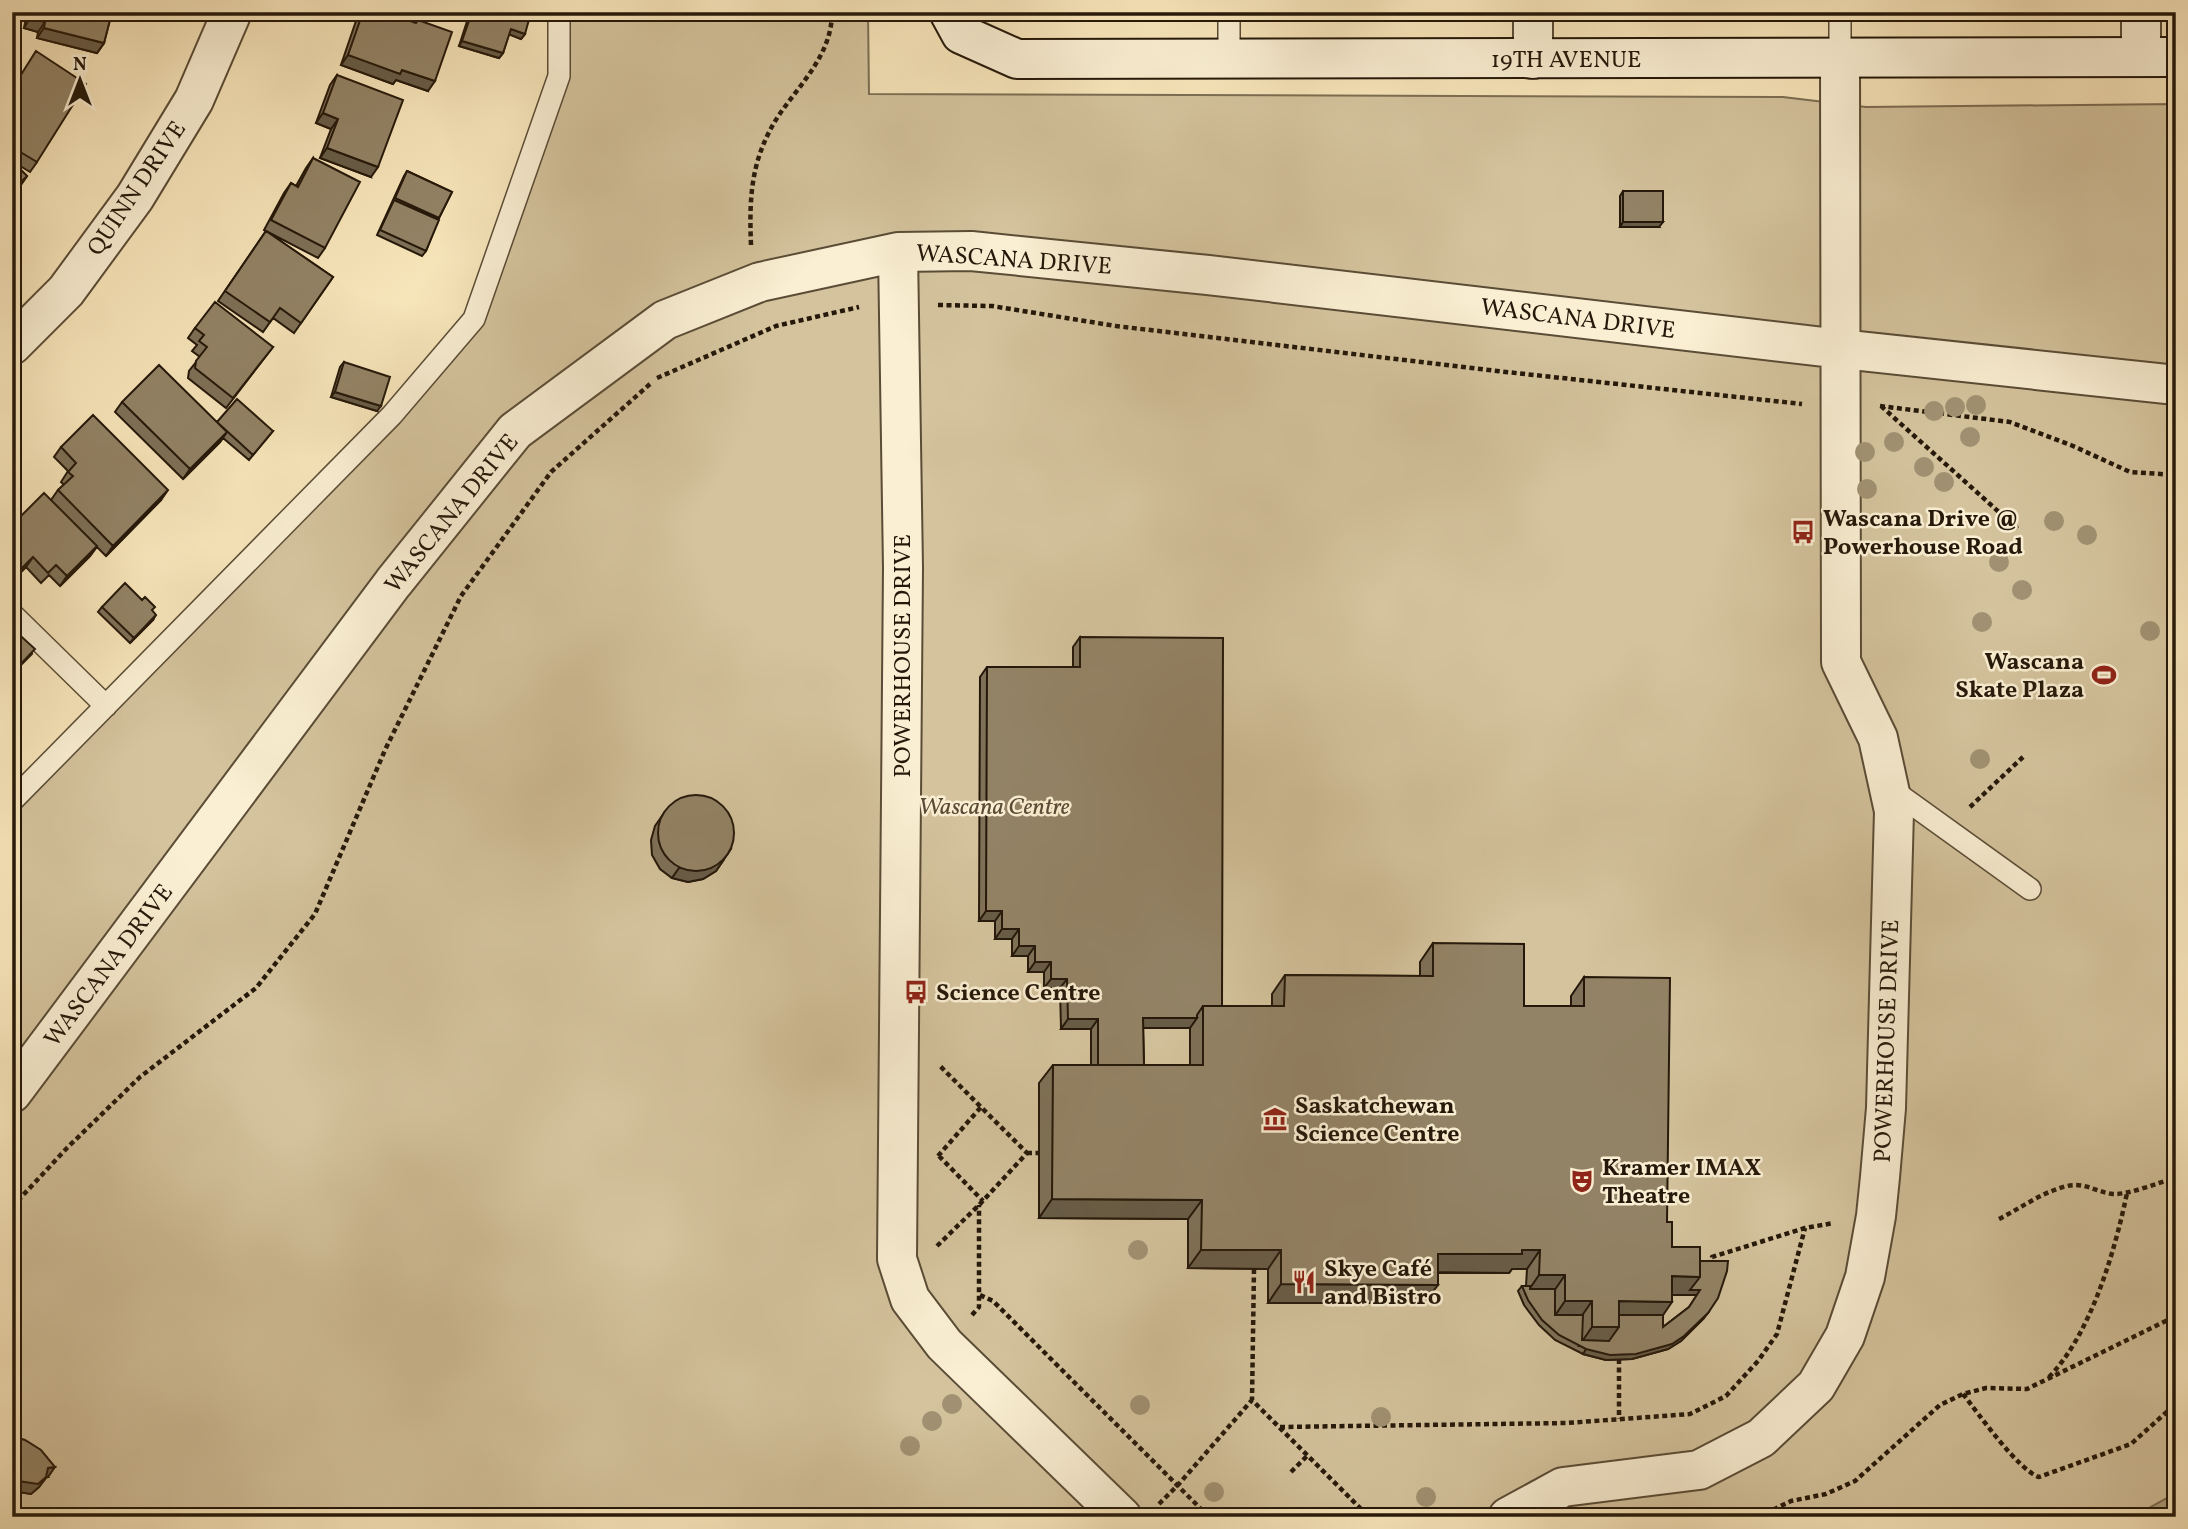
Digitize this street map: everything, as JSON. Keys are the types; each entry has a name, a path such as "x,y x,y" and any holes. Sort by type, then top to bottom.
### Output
{"street":[{"name":"QUINN DRIVE","path":"12,345 66,291 135,197 194,100 232,12"},
{"path":"1533,12 1533,59"},
{"path":"2141,12 2158,57"},
{"name":"19TH AVENUE","path":"955,23 1017,60 2158,57"},
{"path":"1840,59 1842,349"},
{"name":"WASCANA DRIVE","path":"12,1093 393,583 515,431 665,320 760,282 898,252 971,251 2176,385"},
{"name":"POWERHOUSE DRIVE","path":"898,252 904,568 897,1259 910,1299 944,1344 1138,1513"},
{"name":"POWERHOUSE DRIVE","path":"1508,1517 1563,1487 1699,1470 1761,1438 1816,1386 1845,1336 1865,1277 1876,1216 1886,1108 1895,811 1878,738 1842,662 1842,349"}],"lane":[{"path":"12,801 392,415 474,319 559,76 559,12"},
{"path":"1229,12 1229,60"},
{"path":"1840,12 1840,59"},
{"path":"12,614 106,706"},
{"path":"1889,788 2030,889"}],"path":[{"path":"776,326 751,253 752,178 778,117 818,60 832,31 832,12"},
{"path":"12,1207 67,1148 140,1077 256,988 315,914 385,750 461,596 551,472 656,379 776,326 856,307 901,304 992,306 1116,326 1497,371 1842,408 1881,406 2010,422 2130,472 2176,475"},
{"path":"1881,406 2020,531"},
{"path":"1946,829 2023,757"},
{"path":"900,1027 1027,1153 1039,1153"},
{"path":"939,1156 981,1107"},
{"path":"903,1278 981,1203 1027,1153"},
{"path":"899,1156 939,1156 981,1203 979,1307 944,1344"},
{"path":"1999,1219 2037,1198 2069,1185 2082,1184 2112,1194 2127,1193 2176,1178"},
{"path":"2046,1380 2058,1369 2075,1344 2096,1296 2111,1259 2127,1193"},
{"path":"1710,1272 1712,1257 1805,1228 1876,1216"},
{"path":"1280,1427 1567,1423 1690,1414 1726,1396 1758,1361 1777,1334 1805,1228"},
{"path":"1138,1513 1178,1485 1252,1400 1254,1269"},
{"path":"980,1295 993,1301 1209,1517"},
{"path":"1758,1517 1791,1501 1826,1494 1855,1481 1940,1405 1963,1394 1986,1388 2028,1389 2176,1316"},
{"path":"1619,1359 1619,1419"},
{"path":"1963,1394 2017,1461 2032,1475 2039,1477 2131,1444 2170,1409 2176,1407"},
{"path":"1252,1400 1362,1510 1365,1517"},
{"path":"1291,1472 1307,1456"}],"green space":[{"name":"Wascana Centre","path":"559,12 868,12 869,94 1783,97 1866,107 2176,104 2176,1517 12,1517 12,801 474,319 559,76"}],"shaded area":[{"path":"2176,1493 2176,1517 2133,1517"}],"building":[{"path":"32,12 112,12 104,43 44,28 45,22 30,18"},
{"path":"363,12 385,12 452,32 435,81 402,70 400,74 348,55"},
{"path":"472,12 517,12 530,16 525,34 511,29 503,53 462,41"},
{"path":"36,51 86,84 37,162 12,147 12,89"},
{"path":"337,75 403,100 378,167 327,148 338,119 323,113"},
{"path":"313,158 360,182 325,248 271,220 291,183 298,187"},
{"path":"12,161 27,176 12,191"},
{"path":"407,171 452,192 439,218 395,198"},
{"path":"1623,191 1663,191 1663,222 1623,222"},
{"path":"394,200 439,220 426,251 380,230"},
{"path":"266,231 333,277 301,323 280,308 270,322 225,291"},
{"path":"215,302 273,347 233,398 195,368 196,361 207,347 199,341 204,335 195,328"},
{"path":"344,362 390,377 381,406 335,392"},
{"path":"159,365 227,432 190,469 122,402"},
{"path":"237,399 273,431 253,455 217,422"},
{"path":"93,415 168,490 113,546 58,490 73,476 68,472 76,463 61,447"},
{"path":"44,493 97,546 67,576 56,565 48,573 33,557 17,573 12,569 12,525"},
{"path":"125,583 142,600 145,597 155,607 152,610 156,615 134,638 102,607"},
{"path":"12,628 35,649 18,667 12,662"},
{"path":"1080,637 1223,638 1222,1006 1203,1006 1197,1018 1143,1018 1144,1065 1098,1065 1098,1019 1068,1019 1067,979 1051,979 1051,962 1035,962 1035,946 1019,946 1019,929 1002,929 1002,911 986,911 987,667 1080,667"},
{"path":"696,795 711,798 723,806 731,818 734,833 731,848 723,860 711,868 696,871 681,868 669,860 661,848 658,833 661,818 669,806 681,798"},
{"name":"Saskatchewan Science Centre","path":"1433,943 1524,944 1524,1006 1584,1006 1584,977 1670,978 1667,1222 1672,1222 1672,1247 1700,1247 1700,1277 1672,1276 1672,1302 1619,1301 1619,1327 1592,1327 1592,1301 1565,1301 1565,1275 1539,1275 1540,1250 1522,1250 1522,1254 1438,1254 1438,1285 1281,1284 1281,1250 1201,1250 1202,1200 1052,1199 1053,1065 1203,1065 1203,1006 1284,1006 1285,975 1433,976"},
{"path":"1700,1261 1728,1261 1718,1298 1708,1313 1672,1344 1636,1354 1610,1355 1586,1349 1559,1335 1542,1320 1522,1286 1530,1286 1530,1289 1555,1289 1555,1315 1583,1315 1582,1340 1609,1341 1619,1327 1619,1315 1663,1315 1663,1327 1689,1307 1700,1290 1690,1290 1700,1277"},
{"path":"12,1436 41,1450 55,1467 48,1468 46,1477 38,1484 12,1478"}],"place":[{"name":"Wascana Drive @ Powerhouse Road","path":"1803,532"},
{"name":"Wascana Skate Plaza","path":"2104,675"},
{"name":"Science Centre","path":"916,992"},
{"name":"Saskatchewan Science Centre","path":"1275,1119"},
{"name":"Kramer IMAX Theatre","path":"1582,1181"},
{"name":"Skye Café and Bistro","path":"1304,1282"}]}
